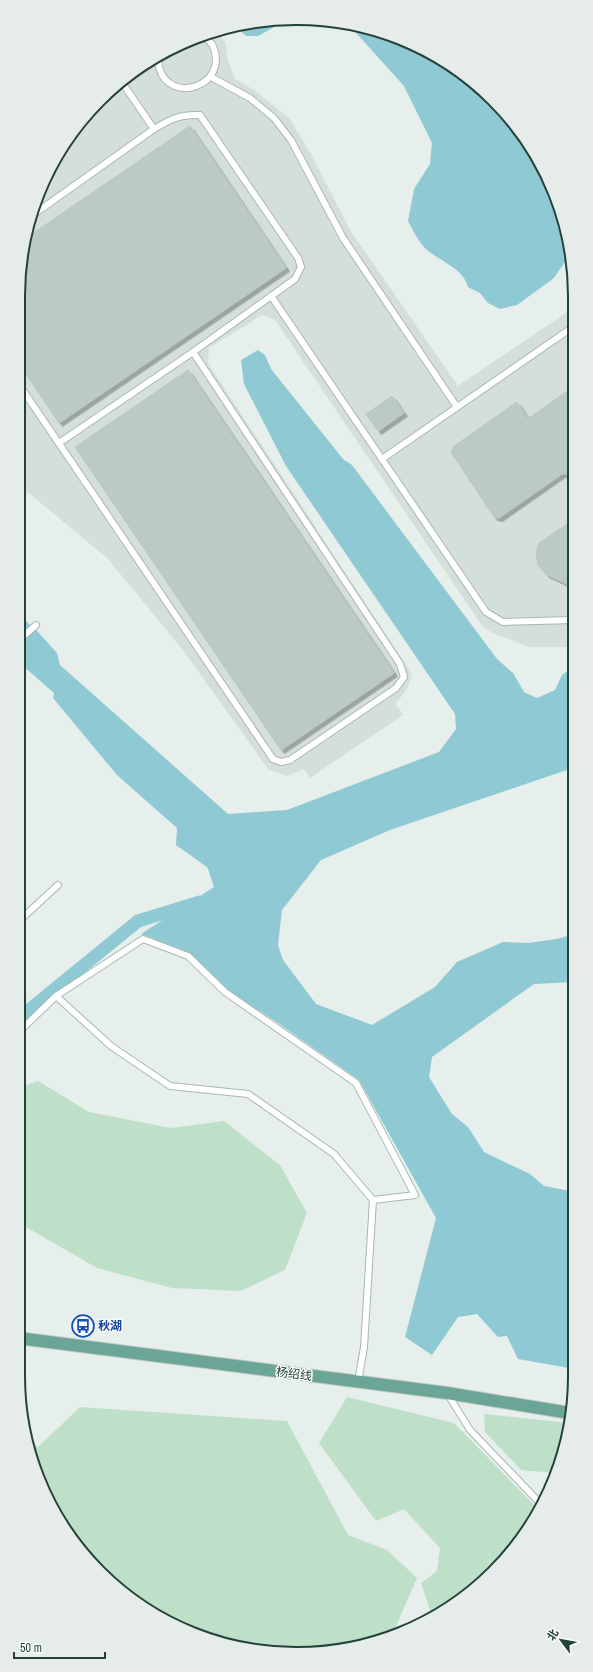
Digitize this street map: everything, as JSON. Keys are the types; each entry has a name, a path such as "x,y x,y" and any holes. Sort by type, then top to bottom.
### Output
{"main road":[{"name":"杨绍线","path":"25,1339 447,1393 566,1412"}],"lane":[{"path":"159,62 159,67 167,81 181,89 198,87 211,77 216,61 212,45 207,40"},
{"path":"211,77 250,98 274,118 291,140 343,238 457,407"},
{"path":"125,86 154,129"},
{"path":"38,211 154,129 175,117 188,114 200,115 298,258 300,267 296,279 193,352 59,443"},
{"path":"271,296 486,612 503,622 568,620"},
{"path":"382,458 568,330"},
{"path":"25,392 273,759 281,762 290,760 396,688 404,677 400,664 193,352"},
{"path":"25,635 36,625"},
{"path":"25,916 58,885"},
{"path":"25,1026 56,996 143,939 188,956 225,992 356,1083 415,1195 373,1200"},
{"path":"56,996 111,1046 170,1086 248,1094 334,1154 373,1200 364,1347 358,1382"},
{"path":"447,1393 470,1430 538,1500"}],"shaded area":[{"path":"220,36 225,41 228,60 235,79 254,90 289,118 311,154 350,230 458,386 568,311 568,647 529,647 493,633 483,627 275,320 262,315 209,348 208,363 412,674 408,687 396,704 403,715 310,778 304,769 287,776 269,770 182,649 108,559 25,490 25,296 27,261 30,244 39,209 53,176 61,161 92,117 117,92 161,61 176,53"}],"green space":[{"path":"38,1081 89,1112 171,1128 224,1121 280,1165 307,1213 285,1270 241,1291 172,1288 97,1268 26,1227 25,1086"},
{"path":"347,1397 454,1423 535,1506 501,1555 476,1580 431,1612 421,1583 437,1571 440,1548 404,1509 376,1521 319,1443"},
{"path":"80,1407 287,1421 348,1535 387,1550 417,1578 395,1628 367,1638 332,1645 296,1647 261,1645 209,1633 161,1611 131,1591 117,1580 92,1555 61,1511 53,1496 39,1463 33,1444 38,1447"},
{"path":"484,1414 564,1422 559,1446 550,1473 521,1470 485,1432"}],"water":[{"path":"276,26 258,36 246,36 240,31"},
{"path":"355,31 384,39 417,53 462,81 476,92 501,117 532,161 540,176 554,209 566,261 554,278 517,305 500,309 488,303 480,293 468,287 461,274 456,269 430,253 425,248 408,221 414,189 430,164 432,143 404,86"},
{"path":"258,350 265,355 271,369 343,459 352,465 497,659 513,673 524,692 537,698 555,690 562,675 568,671 568,769 390,830 321,860 282,910 278,945 283,960 316,1004 372,1025 435,987 457,962 503,942 528,943 557,939 568,936 568,982 534,984 432,1057 429,1077 452,1114 468,1127 484,1152 530,1174 544,1186 568,1191 568,1368 518,1359 507,1336 498,1337 477,1314 458,1317 432,1355 405,1337 436,1218 359,1080 275,1021 227,990 190,953 141,934 225,880 176,845 177,828 117,775 53,698 54,693 25,668 25,620 57,653 60,665 228,814 287,810 439,752 456,729 455,714 286,466 244,384 241,360"}],"building":[{"path":"190,126 286,268 59,423 25,372 25,296 27,261 32,234"},
{"path":"188,370 394,673 281,750 75,447"},
{"path":"568,391 568,473 562,474 499,518 494,517 451,452 454,446 517,402 528,419"},
{"path":"392,396 404,413 378,431 366,414"},
{"path":"568,523 568,585 546,574 538,565 536,554 539,543"}],"waterway":[{"path":"211,857 226,899"},
{"path":"25,1013 138,921 200,902"}],"place":[{"name":"秋湖","path":"83,1326"}]}
